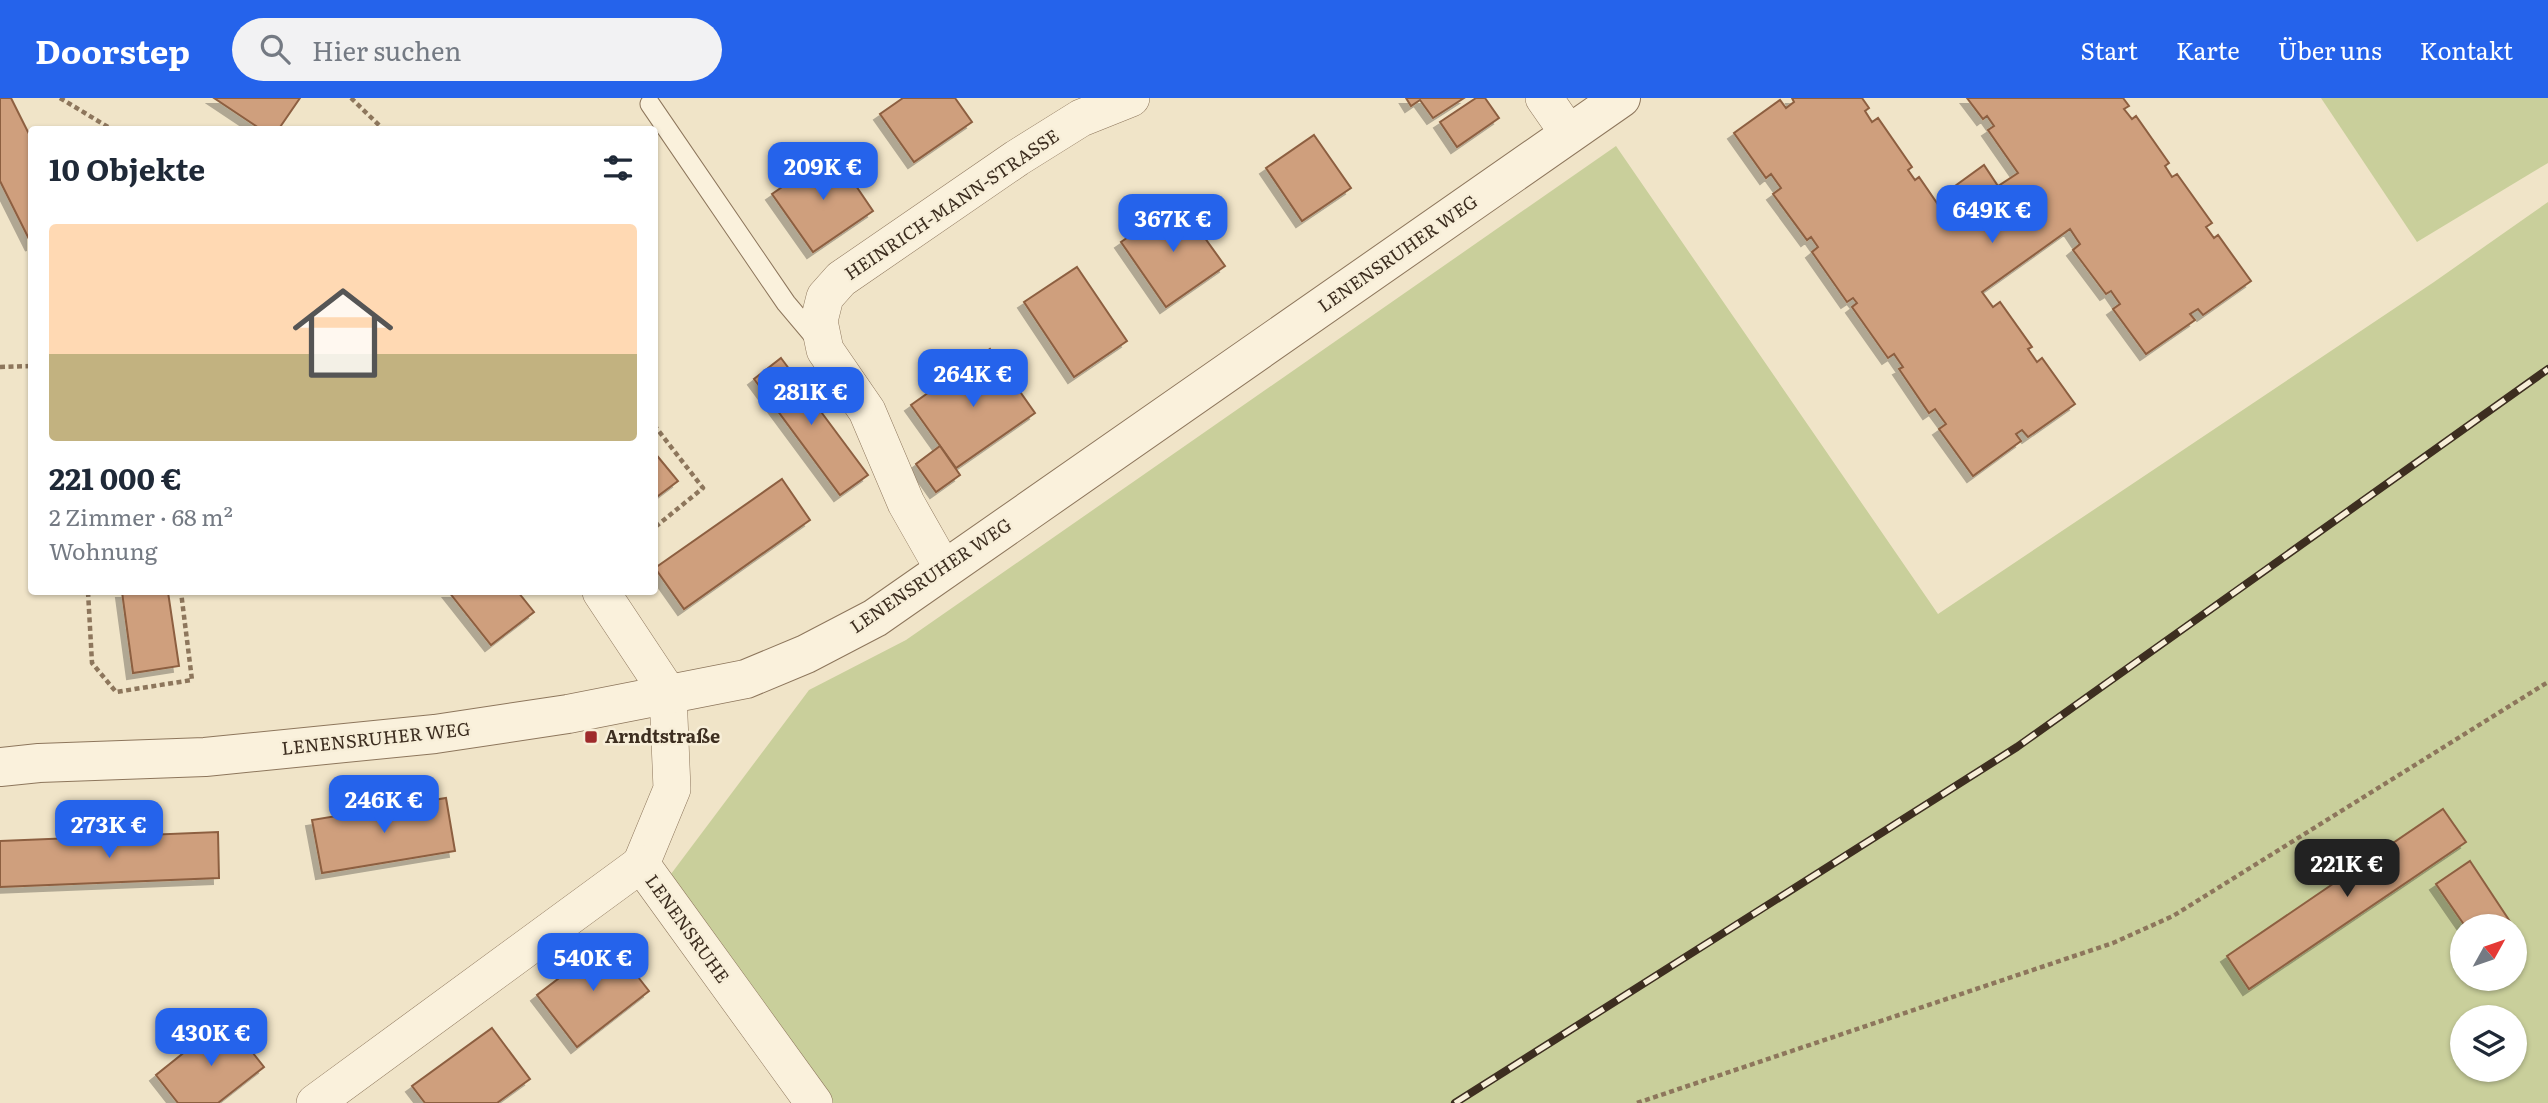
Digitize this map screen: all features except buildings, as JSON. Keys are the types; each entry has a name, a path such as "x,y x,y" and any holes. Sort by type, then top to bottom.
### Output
{"street":[{"name":"HEINRICH-MANN-STRASSE","path":"944,570 906,503 867,411 825,350 819,321 825,297 841,279 1027,151 1081,118 1131,98"},
{"path":"1544,98 1569,134"},
{"name":"LENENSRUHER WEG","path":"0,767 205,757 388,740 568,714 746,679 806,654 875,618 1621,98"},
{"path":"603,595 668,693"},
{"name":"LENENSRUHE","path":"668,693 672,789 641,864 814,1103"},
{"path":"315,1103 641,864"}],"lane":[{"path":"650,104 786,303 825,350"}],"path":[{"path":"60,98 106,126"},
{"path":"351,98 380,126"},
{"path":"0,366 28,366"},
{"path":"658,430 703,488 658,525"},
{"path":"88,595 92,663 116,692 192,680 181,595"},
{"path":"1637,1103 2113,943 2173,916 2548,682"}],"green space":[{"path":"2321,98 2548,98 2548,163 2417,242"},
{"path":"1616,146 1938,614 2434,282 2548,202 2548,1103 825,1103 668,878 809,690 906,640"}],"railway":[{"path":"1455,1103 2017,747 2548,369"}],"place":[{"name":"Arndtstraße","path":"591,737"}]}
